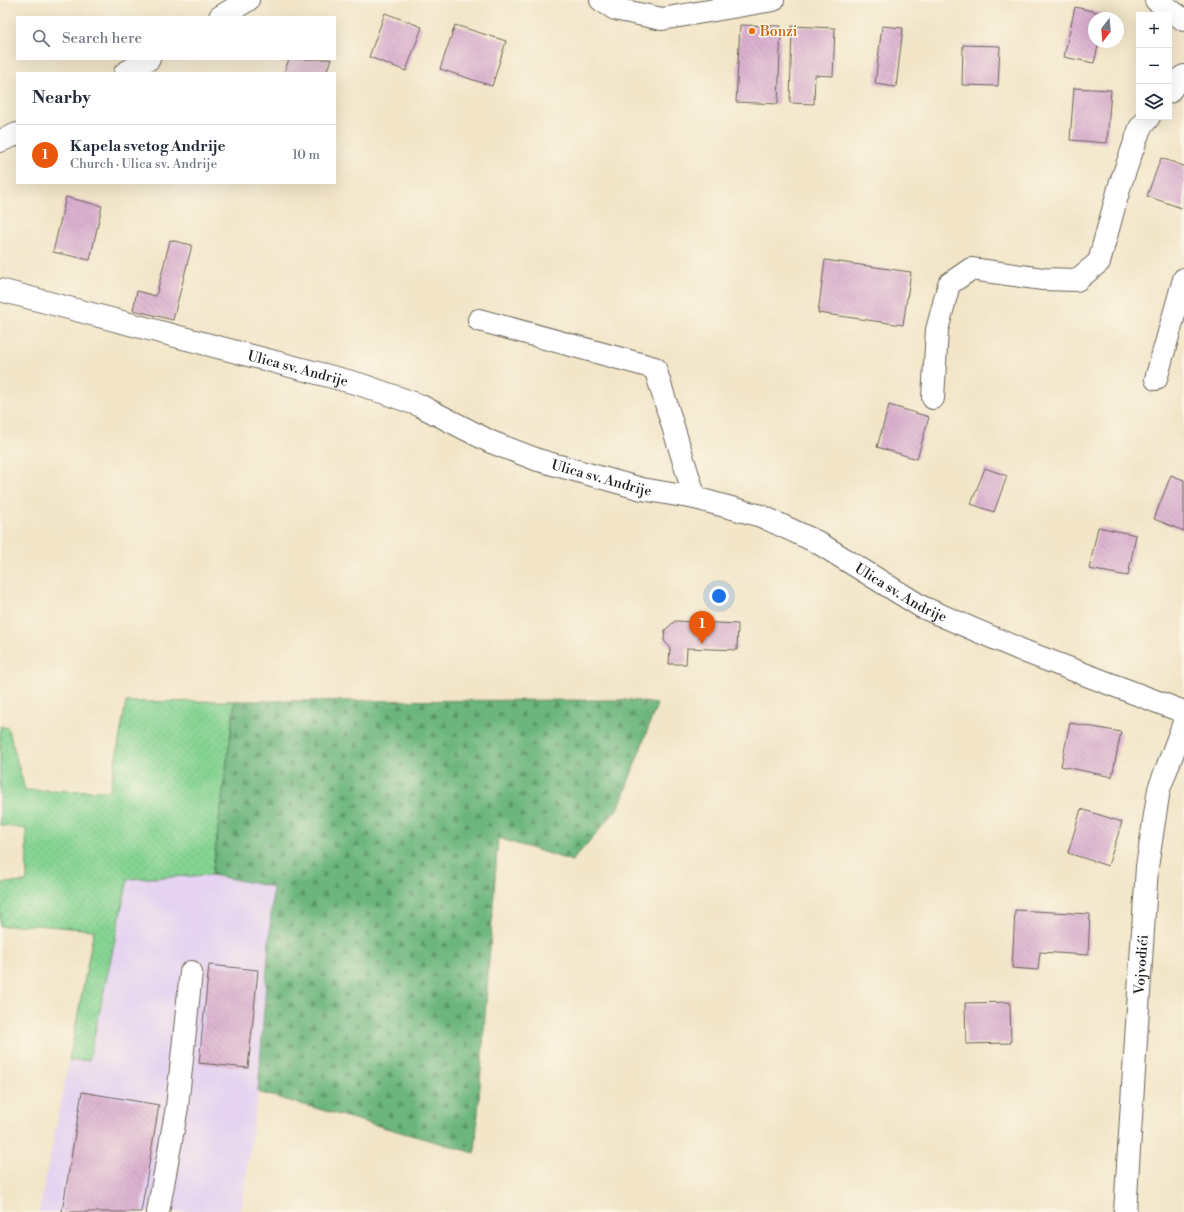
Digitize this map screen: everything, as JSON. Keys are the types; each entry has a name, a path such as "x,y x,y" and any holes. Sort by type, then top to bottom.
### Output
{"street":[{"path":"222,16 248,0"},
{"path":"601,0 615,9 662,19 772,0"},
{"path":"1156,0 1184,20"},
{"path":"127,72 147,60"},
{"path":"1172,88 1178,80 1184,76"},
{"path":"933,398 937,330 949,284 971,269 1043,279 1077,280 1099,262 1120,185 1140,128 1147,120"},
{"path":"0,141 16,134"},
{"path":"1156,379 1184,279"},
{"name":"Ulica sv. Andrije","path":"0,290 359,384 419,405 491,442 538,460 642,489 695,498 761,516 817,542 922,607 1026,652 1184,712"},
{"path":"479,320 655,368 695,498"},
{"name":"Vojvodići","path":"1125,1212 1147,867 1159,789 1184,722"},
{"path":"158,1212 177,1107 191,972"}],"shaded area":[{"path":"212,875 273,886 258,1092 241,1212 39,1212 69,1061 89,1059 128,879"}],"green space":[{"path":"631,700 657,704 619,807 572,861 498,838 475,1153 258,1092 273,887 212,875 235,701"},
{"path":"235,701 212,875 128,879 89,1060 69,1061 94,930 35,925 0,926 0,883 27,882 26,829 0,825 0,726 8,728 25,790 110,791 126,702"}],"building":[{"path":"1075,7 1096,12 1088,12 1088,48 1098,48 1094,63 1064,57"},
{"path":"385,13 422,27 406,71 369,57"},
{"path":"455,25 506,41 492,86 440,69"},
{"path":"740,25 781,26 778,104 736,102"},
{"path":"792,26 835,28 833,76 815,75 814,104 790,103"},
{"path":"882,26 903,28 896,87 875,84"},
{"path":"963,45 1000,46 998,86 962,85"},
{"path":"289,60 331,60 326,72 284,72"},
{"path":"1074,88 1111,90 1107,143 1070,140"},
{"path":"1161,158 1184,166 1184,209 1147,196"},
{"path":"66,197 102,206 90,260 53,252"},
{"path":"170,240 192,245 173,320 133,310 137,291 156,296"},
{"path":"825,260 911,272 903,325 818,313"},
{"path":"889,405 929,417 917,459 877,447"},
{"path":"985,468 1007,476 994,512 971,504"},
{"path":"1171,475 1184,480 1184,531 1154,519"},
{"path":"1098,527 1136,535 1128,576 1089,569"},
{"path":"675,621 738,624 737,650 687,648 686,664 669,664 670,647 664,641 665,630"},
{"path":"1070,723 1121,732 1112,777 1061,766"},
{"path":"1081,809 1122,822 1108,866 1068,853"},
{"path":"1015,910 1090,914 1088,955 1040,952 1038,970 1012,968"},
{"path":"209,965 258,970 248,1068 199,1063"},
{"path":"1010,1002 1011,1043 966,1044 965,1003"},
{"path":"82,1092 159,1105 141,1212 62,1212"}],"place":[{"name":"Bonzi","path":"752,31"},
{"name":"Kapela svetog Andrije","path":"702,644"}]}
